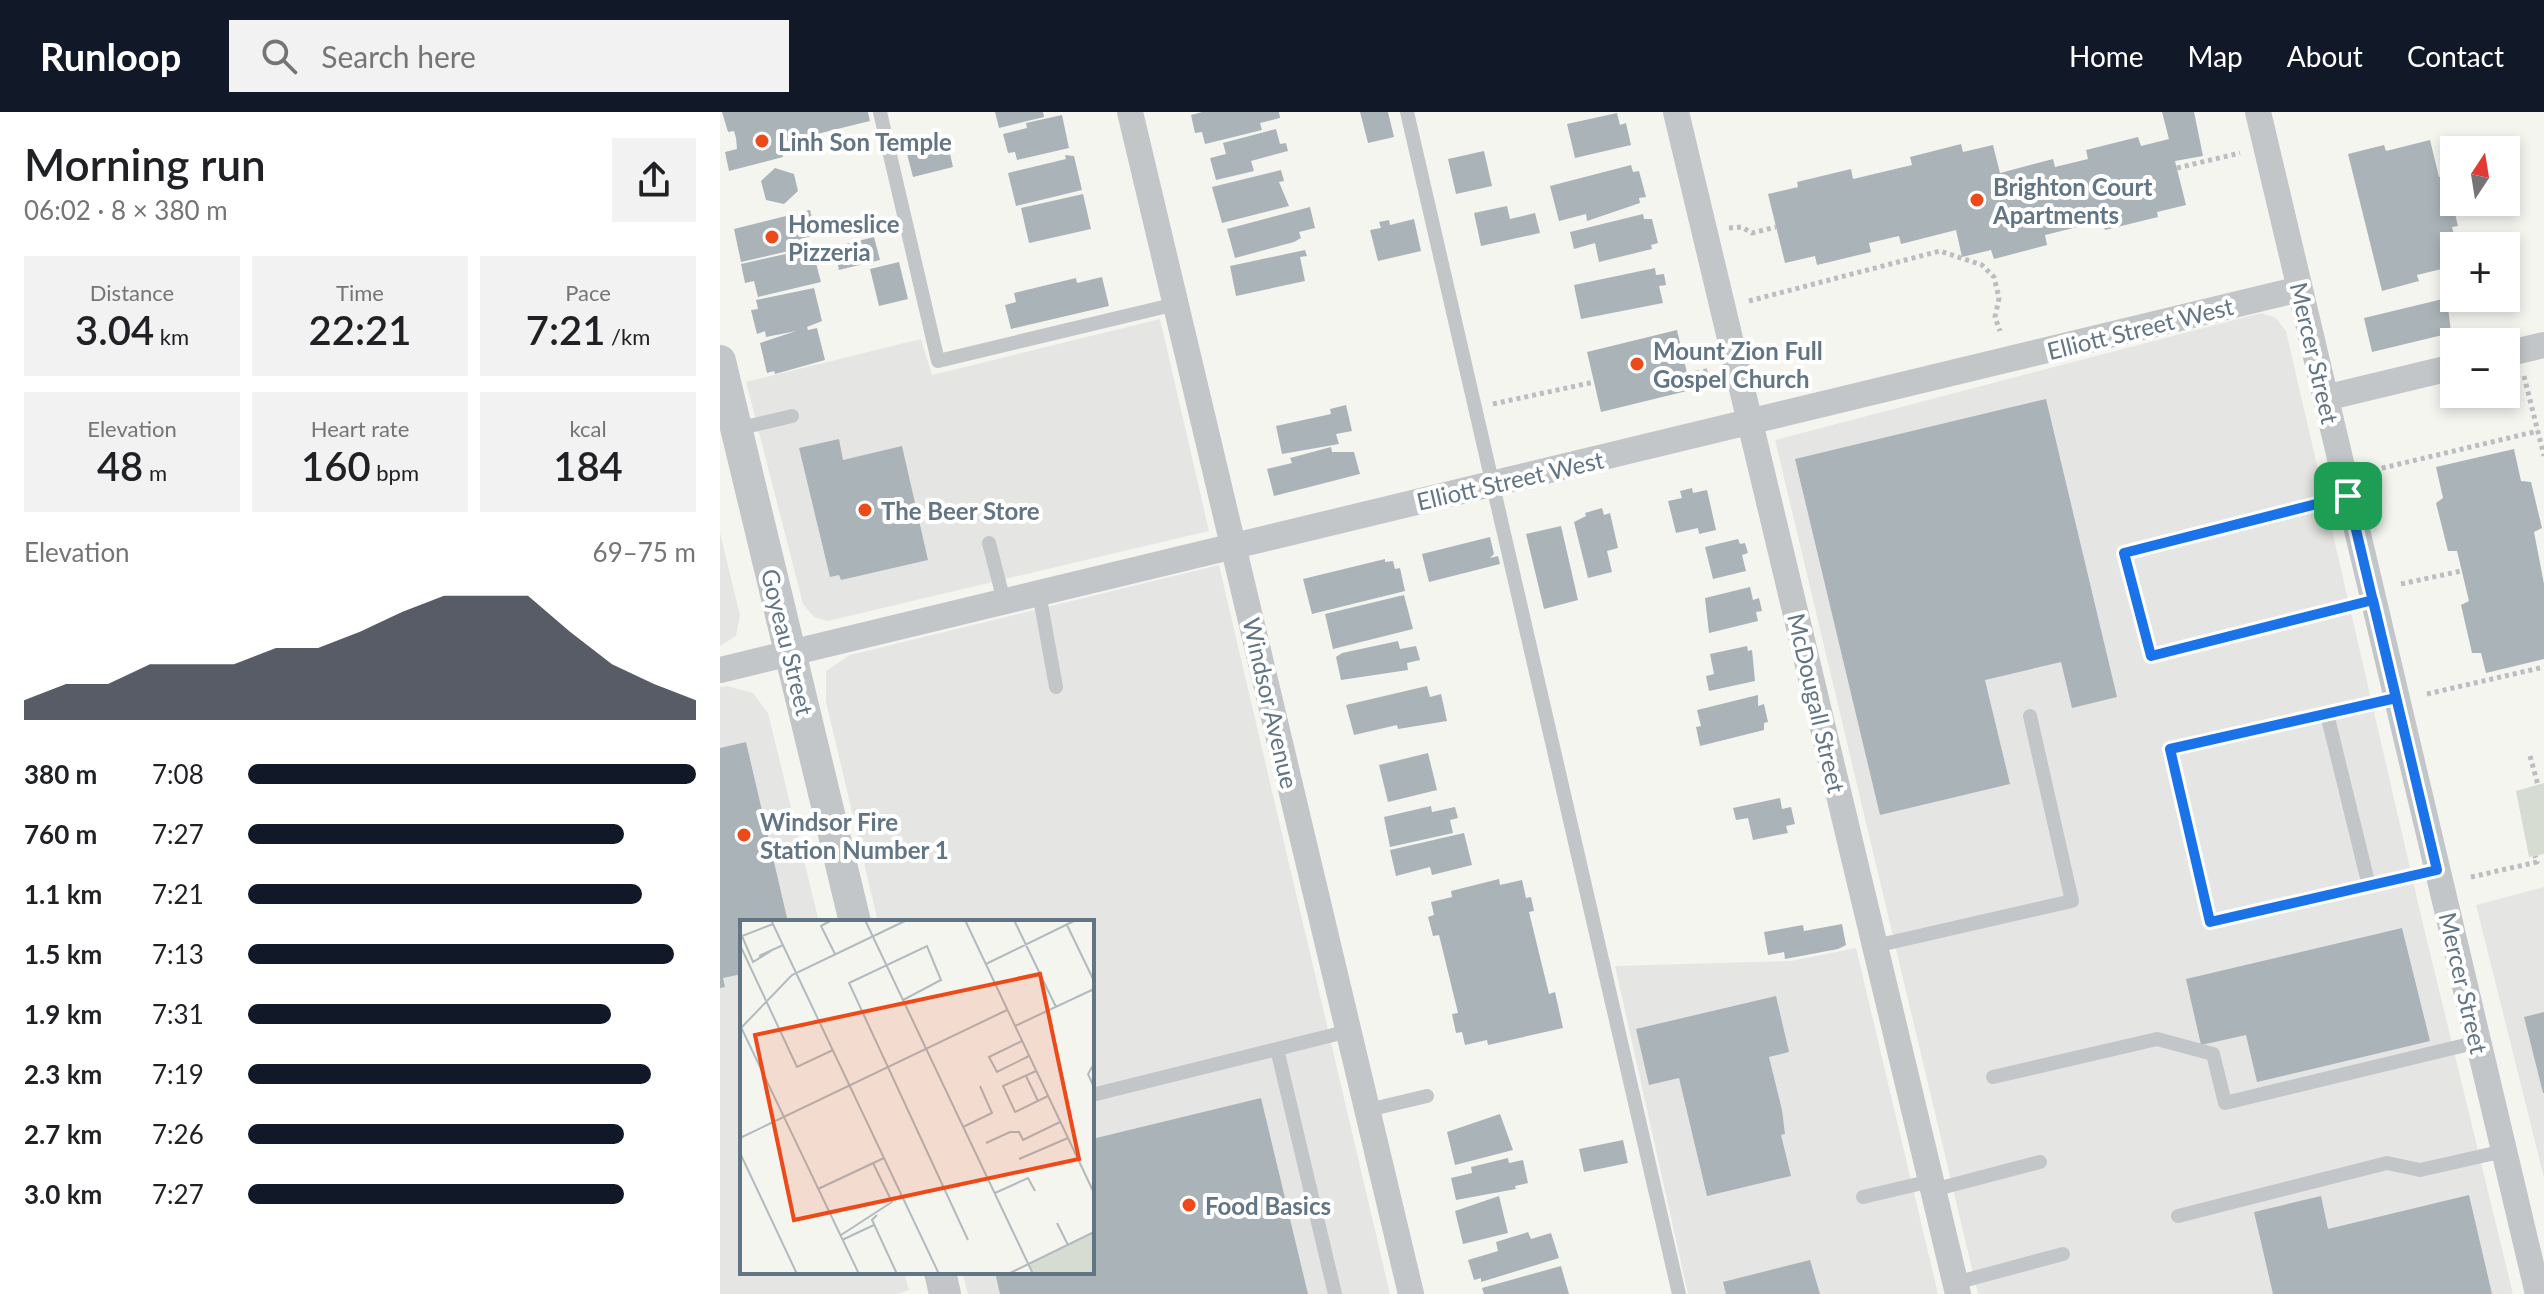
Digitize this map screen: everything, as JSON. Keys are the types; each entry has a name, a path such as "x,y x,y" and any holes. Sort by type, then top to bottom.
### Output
{"street":[{"name":"Windsor Avenue","path":"1130,112 1411,1294"},
{"name":"McDougall Street","path":"1676,112 1957,1288"},
{"name":"Mercer Street","path":"2258,112 2504,1151 2539,1284"},
{"name":"Elliott Street West","path":"720,670 2300,289"},
{"path":"2520,351 2544,345"},
{"name":"Goyeau Street","path":"720,361 855,920"},
{"path":"2325,398 2440,370"},
{"path":"940,1274 945,1294"}],"lane":[{"path":"880,112 938,361 1176,304"},
{"path":"1407,112 1679,1294"},
{"path":"736,429 792,416"},
{"path":"2348,496 2124,553 2151,656 2373,600"},
{"path":"989,543 1004,601"},
{"path":"1039,593 1056,687"},
{"path":"2396,698 2170,749 2210,922 2437,870"},
{"path":"2327,714 2369,886"},
{"path":"1875,946 2072,901 2030,716"},
{"path":"1094,1095 1349,1031"},
{"path":"1993,1077 2157,1039 2213,1054 2225,1103 2478,1042"},
{"path":"1277,1049 1335,1294"},
{"path":"1368,1110 1427,1096"},
{"path":"2178,1216 2387,1163 2420,1170 2504,1151"},
{"path":"1863,1197 2040,1162"},
{"path":"1957,1288 2063,1254"}],"path":[{"path":"2177,168 2240,153"},
{"path":"1728,228 1742,227 1752,233 1776,227"},
{"path":"1745,302 1940,251 1974,262 1994,277 1999,298 1995,317 2000,331"},
{"path":"1974,262 1975,254"},
{"path":"1682,352 1709,347"},
{"path":"1688,375 1714,369"},
{"path":"2524,375 2544,456"},
{"path":"1476,407 1594,382"},
{"path":"2374,470 2538,431"},
{"path":"2401,584 2461,571"},
{"path":"2427,694 2544,667"},
{"path":"2530,756 2538,785"},
{"path":"2471,877 2537,862 2535,856"}],"shaded area":[{"path":"2261,313 2276,318 2286,331 2423,924 2513,1294 1978,1294 1775,440"},
{"path":"1160,319 1209,531 828,621 814,617 803,604 746,382 921,339 932,375"},
{"path":"720,533 740,615 736,636 720,646"},
{"path":"1219,565 1390,1294 968,1294 963,1274 1094,1274 1094,920 878,920 826,702 826,671 850,655"},
{"path":"720,687 753,693 768,713 819,920 740,920 740,1274 905,1274 909,1290 897,1294 720,1294"},
{"path":"2544,783 2544,854 2529,857 2516,791"},
{"path":"2544,887 2544,1178 2476,905"},
{"path":"1856,948 1938,1294 1688,1294 1615,966 1791,961"}],"building":[{"name":"Linh Son Temple","path":"722,112 868,112 870,121 780,143 783,157 729,171 725,152 737,149 736,138 734,131 728,132"},
{"path":"995,112 1043,112 1044,117 999,128"},
{"path":"1202,112 1279,112 1280,118 1260,123 1262,130 1205,144 1202,132 1195,133 1191,115"},
{"path":"1360,112 1388,112 1394,137 1368,143"},
{"name":"Brighton Court Apartments","path":"2162,112 2194,112 2203,156 2175,161 2186,205 2157,212 2158,217 2105,230 2102,221 2045,235 2047,245 1994,259 1991,250 1962,257 1956,230 1901,244 1899,236 1869,243 1871,252 1817,265 1815,256 1785,263 1768,194 1798,187 1797,182 1851,169 1853,179 1912,165 1910,157 1961,144 1963,152 1993,145 2000,173 2053,159 2055,167 2088,159 2086,150 2138,137 2141,146 2169,139"},
{"path":"1617,113 1620,125 1626,123 1631,145 1575,158 1567,124"},
{"path":"1062,115 1069,148 1017,160 1015,152 1008,153 1003,134 1027,128 1026,123"},
{"path":"1276,129 1280,144 1286,143 1288,151 1251,161 1254,171 1216,180 1210,158 1226,154 1223,143"},
{"path":"2430,140 2440,177 2440,216 2456,216 2458,226 2452,227 2453,232 2440,232 2440,269 2417,275 2419,281 2382,291 2348,154 2384,145 2386,151"},
{"path":"937,142 939,152 949,149 953,167 913,177 906,150"},
{"path":"1484,151 1492,186 1456,194 1448,159"},
{"path":"1065,155 1074,156 1082,190 1016,206 1008,173 1066,159"},
{"path":"1631,165 1633,172 1639,171 1646,197 1639,198 1640,203 1587,221 1586,214 1559,221 1550,186"},
{"path":"775,168 794,174 798,191 784,204 766,200 761,181"},
{"path":"1281,170 1284,181 1279,182 1289,206 1222,223 1212,187"},
{"path":"1083,194 1091,229 1029,243 1021,208"},
{"path":"1507,206 1510,219 1535,213 1540,233 1481,246 1474,213"},
{"path":"1310,207 1315,228 1299,232 1301,238 1235,258 1227,229"},
{"name":"Homeslice Pizzeria","path":"810,210 816,235 800,239 802,248 741,262 734,229"},
{"path":"1643,214 1644,219 1652,219 1658,243 1651,245 1652,249 1599,262 1595,243 1574,249 1570,232"},
{"path":"1414,219 1421,251 1378,261 1370,230 1381,228 1379,222 1389,220 1390,225"},
{"path":"874,237 880,260 839,270 834,247"},
{"path":"812,248 821,282 758,297 754,281 745,283 741,264"},
{"path":"1305,250 1307,256 1300,257 1305,281 1236,296 1230,266"},
{"path":"899,262 908,299 879,306 870,269"},
{"path":"1655,268 1656,275 1664,274 1666,285 1659,286 1663,303 1581,319 1574,285"},
{"path":"1102,277 1109,306 1011,329 1005,305 1016,302 1014,293 1076,278 1077,283"},
{"path":"814,288 822,321 807,327 808,330 817,328 825,360 775,374 774,371 767,373 760,343 796,331 766,337 765,331 757,334 751,310 758,309 756,300"},
{"path":"2440,300 2440,312 2449,312 2450,328 2440,328 2440,336 2372,352 2364,318"},
{"name":"Mount Zion Full Gospel Church","path":"1677,330 1691,390 1601,412 1587,352"},
{"path":"2046,399 2117,697 2072,708 2061,662 1985,680 2010,784 1880,815 1795,459"},
{"path":"1346,405 1352,431 1336,434 1339,444 1282,454 1276,426 1331,414 1330,409"},
{"name":"The Beer Store","path":"839,439 843,460 902,446 928,560 841,580 839,575 830,577 799,448"},
{"path":"1331,447 1332,452 1354,452 1360,474 1274,496 1267,469 1292,463 1290,458"},
{"path":"2514,449 2521,481 2531,482 2542,528 2534,532 2544,584 2544,659 2486,673 2481,653 2472,653 2461,605 2469,601 2457,551 2448,551 2436,503 2443,498 2436,467"},
{"path":"1692,488 1693,493 1707,490 1716,530 1699,534 1698,528 1676,533 1668,501 1682,498 1680,491"},
{"path":"1602,508 1604,515 1610,513 1618,548 1607,551 1612,572 1588,578 1574,522 1586,516 1585,513"},
{"path":"1561,526 1578,600 1544,609 1526,534"},
{"path":"1490,537 1494,554 1490,558 1498,556 1500,564 1429,582 1422,554"},
{"path":"1738,539 1740,544 1745,543 1748,553 1742,555 1746,571 1713,579 1705,547"},
{"path":"1385,559 1385,562 1393,561 1395,569 1400,568 1405,591 1312,614 1303,579"},
{"path":"1750,587 1753,600 1759,598 1762,611 1756,612 1758,621 1709,633 1705,598"},
{"path":"1404,595 1413,629 1333,649 1325,614"},
{"path":"1398,641 1400,649 1416,646 1420,660 1407,663 1408,670 1341,680 1336,657"},
{"path":"1747,646 1748,651 1752,650 1755,681 1709,691 1706,676 1714,674 1710,654"},
{"path":"1427,686 1430,697 1441,694 1447,721 1398,729 1397,725 1354,735 1346,705"},
{"path":"1758,695 1758,706 1764,704 1768,722 1764,723 1764,730 1700,746 1696,727 1701,726 1697,710"},
{"name":"Windsor Fire Station Number 1","path":"746,742 788,920 740,920 740,974 723,978 725,987 720,988 720,748"},
{"path":"1428,753 1437,790 1388,802 1379,765"},
{"path":"1780,798 1782,809 1791,807 1795,824 1786,826 1788,833 1753,840 1748,818 1736,820 1733,808"},
{"path":"1431,806 1432,812 1455,807 1458,818 1450,820 1453,833 1390,847 1384,817"},
{"path":"1464,833 1472,865 1432,875 1430,867 1396,876 1390,850"},
{"path":"1499,879 1500,885 1522,880 1526,898 1531,897 1534,911 1529,912 1549,994 1555,992 1563,1028 1488,1045 1487,1040 1465,1045 1462,1032 1456,1033 1452,1014 1458,1013 1439,935 1433,936 1428,917 1434,915 1431,902 1452,897 1451,891"},
{"path":"1842,924 1846,945 1838,949 1785,959 1784,952 1768,955 1764,932 1803,925 1804,931"},
{"path":"2402,928 2430,1041 2257,1082 2246,1035 2201,1045 2186,979"},
{"path":"1776,996 1789,1052 1769,1057 1782,1110 1785,1134 1781,1135 1791,1176 1707,1196 1679,1078 1649,1085 1636,1029"},
{"path":"2544,1012 2544,1093 2543,1093 2524,1017"},
{"name":"Food Basics","path":"1261,1098 1308,1294 1000,1294 995,1274 1094,1274 1094,1139"},
{"path":"1500,1114 1513,1150 1455,1165 1447,1132"},
{"path":"1623,1140 1628,1163 1584,1172 1579,1149"},
{"path":"1508,1158 1509,1163 1523,1160 1528,1183 1515,1186 1516,1189 1456,1200 1451,1178 1472,1173 1471,1167"},
{"path":"2469,1195 2492,1294 2273,1294 2254,1212 2321,1196 2328,1229"},
{"path":"1499,1196 1508,1233 1463,1244 1455,1211"},
{"path":"1528,1232 1531,1239 1551,1233 1559,1258 1481,1282 1481,1278 1474,1280 1468,1260 1498,1251 1496,1242"},
{"path":"1810,1260 1820,1294 1726,1294 1723,1282"},
{"path":"1561,1266 1569,1294 1484,1294 1482,1288"}],"place":[{"name":"Linh Son Temple","path":"762,141"},
{"name":"Brighton Court Apartments","path":"1977,200"},
{"name":"Homeslice Pizzeria","path":"772,237"},
{"name":"Mount Zion Full Gospel Church","path":"1637,364"},
{"name":"The Beer Store","path":"865,510"},
{"name":"Windsor Fire Station Number 1","path":"744,835"},
{"name":"Food Basics","path":"1189,1205"}],"route":[{"path":"2348,496 2124,553 2151,656 2373,600 2437,870 2210,922 2170,749 2396,698 2348,496"}]}
